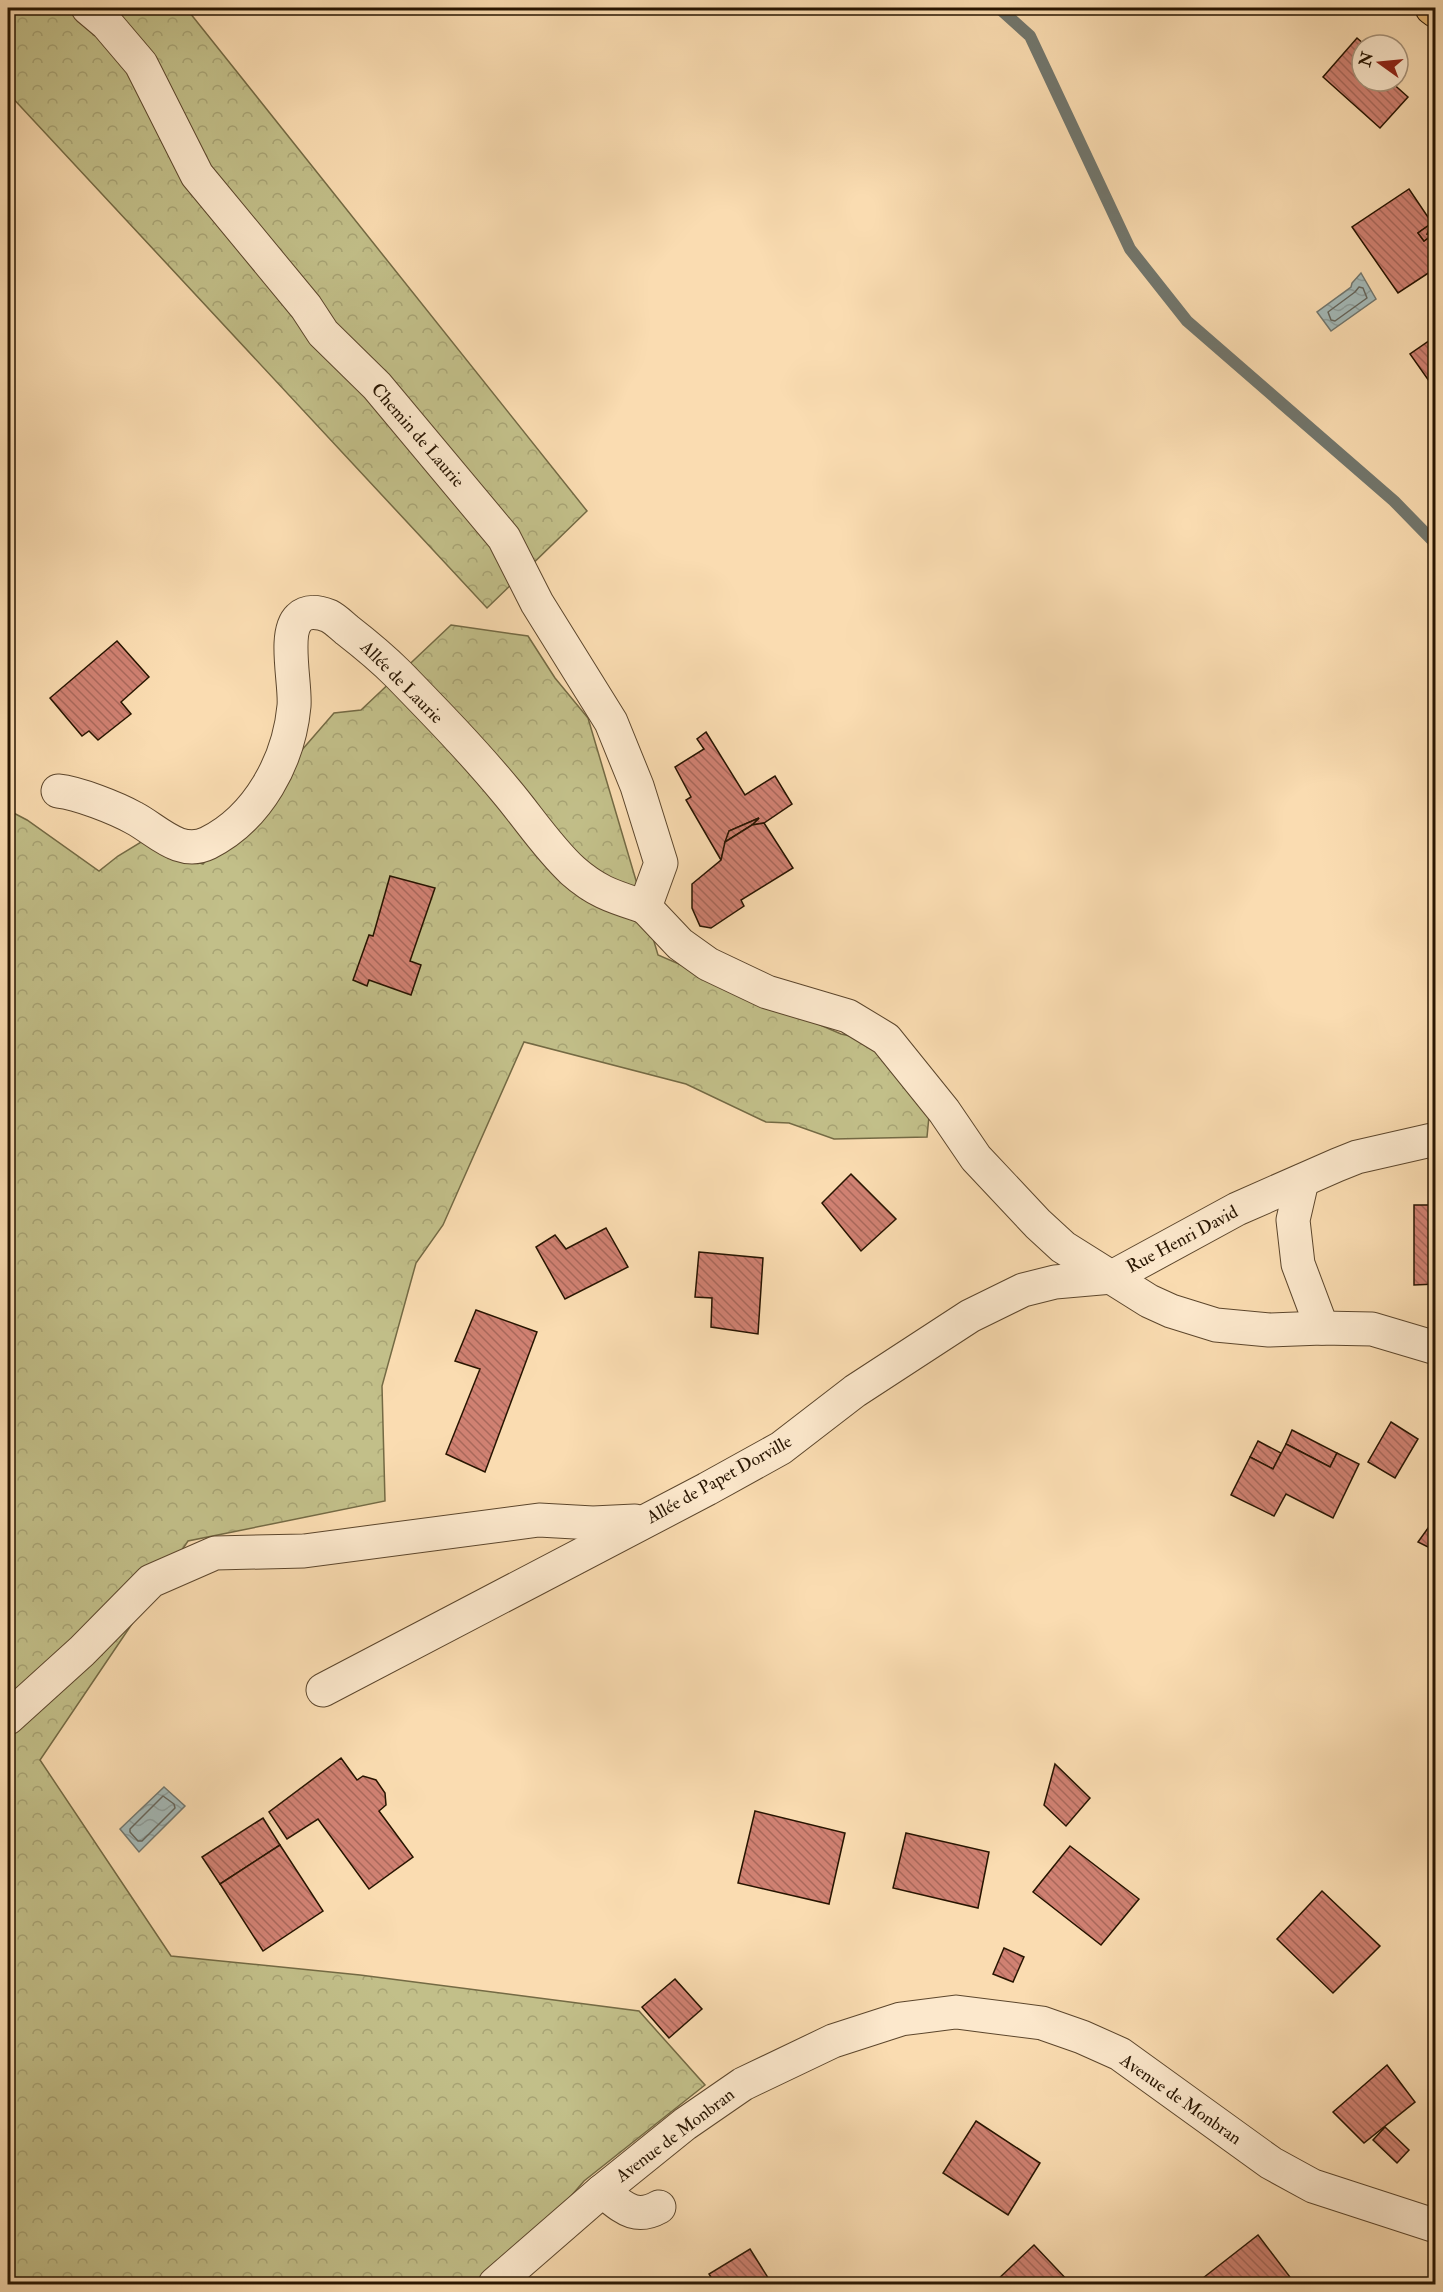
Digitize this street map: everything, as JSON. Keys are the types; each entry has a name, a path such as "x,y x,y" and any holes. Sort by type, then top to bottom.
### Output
{"main road":[{"path":"1432,8 1436,11"}],"street":[{"name":"Chemin de Laurie","path":"88,8 107,24 141,64 197,175 306,307 323,333 377,386 504,538 537,603 611,722 637,786 661,863 645,907"},
{"name":"Allée de Laurie","path":"57,791 72,794 134,818 167,840 185,847 206,844 225,832 251,809 266,789 287,746 294,706 291,646 293,625 300,616 311,612 330,616 379,654 466,745 572,870 599,892 645,907"},
{"path":"645,907 680,944 708,964 767,992 848,1016 886,1039 944,1112 976,1158 1013,1198 1063,1246 1112,1277"},
{"name":"Rue Henri David","path":"1436,1139 1357,1157 1237,1209 1112,1277 1149,1301 1171,1311 1216,1325 1269,1330 1372,1329 1436,1348"},
{"path":"1302,1181 1293,1220 1298,1264 1322,1328"},
{"name":"Allée de Papet Dorville","path":"323,1690 706,1490 781,1448 855,1391 970,1316 1023,1290 1054,1282 1112,1277"},
{"path":"8,1718 82,1651 151,1581 215,1553 304,1551 539,1520 593,1523 643,1521"},
{"name":"Avenue de Monbran","path":"495,2284 602,2191 685,2124 743,2084 833,2041 901,2019 956,2012 1042,2023 1091,2041 1120,2054 1271,2163 1313,2186 1436,2226"},
{"path":"602,2191 630,2212 650,2212 659,2207"}],"green space":[{"path":"8,8 186,8 587,511 487,608 8,93"},
{"path":"451,625 528,636 555,678 588,718 658,955 841,1034 869,1040 929,1116 927,1137 834,1139 789,1123 766,1122 686,1084 524,1042 443,1225 416,1263 382,1386 385,1501 188,1541 40,1760 171,1956 360,1975 639,2011 705,2085 584,2181 495,2284 8,2284 8,810 27,820 99,871 141,842 203,864 334,713 361,710"}],"water":[{"path":"1361,273 1376,299 1331,331 1317,312 1351,287"},
{"path":"164,1787 185,1806 139,1852 120,1829"}],"building":[{"path":"1350,46 1350,93 1404,93 1408,97 1380,128 1323,77"},
{"path":"1409,189 1432,223 1418,233 1424,241 1431,236 1436,242 1436,268 1398,293 1352,227"},
{"path":"1432,223 1427,234 1436,235 1436,242 1431,236 1424,241 1418,233"},
{"path":"1436,336 1436,391 1410,354"},
{"path":"117,641 149,677 121,702 131,714 98,740 89,731 82,736 50,698"},
{"path":"706,732 745,795 775,776 792,804 764,823 752,825 759,818 729,831 721,860 686,800 691,797 675,767 704,749 697,739"},
{"path":"759,818 752,825 725,842 729,831"},
{"path":"764,823 793,868 741,900 744,906 711,928 700,926 692,908 692,884 721,860 725,842 752,825"},
{"path":"390,876 435,888 410,961 421,965 411,995 369,980 367,986 353,980 369,935 373,936"},
{"path":"851,1174 896,1219 861,1251 822,1203"},
{"path":"1414,1205 1436,1205 1436,1284 1414,1285"},
{"path":"606,1228 628,1267 565,1299 536,1247 555,1235 566,1249"},
{"path":"699,1252 763,1258 758,1334 711,1327 712,1298 695,1297"},
{"path":"476,1310 537,1332 485,1472 446,1454 480,1369 455,1361"},
{"path":"1391,1422 1418,1439 1395,1478 1368,1462"},
{"path":"1292,1430 1337,1453 1330,1467 1286,1444"},
{"path":"1258,1441 1281,1453 1273,1469 1250,1457"},
{"path":"1286,1444 1330,1467 1337,1453 1359,1464 1333,1518 1286,1494 1274,1516 1231,1495 1250,1457 1273,1469"},
{"path":"1436,1517 1436,1551 1418,1542"},
{"path":"341,1758 357,1780 363,1776 376,1780 385,1793 386,1805 379,1811 413,1857 369,1889 318,1819 287,1839 269,1812"},
{"path":"1055,1764 1090,1798 1066,1826 1044,1805"},
{"path":"755,1811 845,1833 829,1904 738,1883"},
{"path":"263,1818 280,1845 220,1884 202,1857"},
{"path":"906,1833 989,1852 978,1908 893,1888"},
{"path":"280,1845 323,1911 263,1951 220,1884"},
{"path":"1070,1846 1139,1899 1101,1945 1033,1892"},
{"path":"1322,1891 1380,1946 1333,1993 1277,1939"},
{"path":"1004,1948 1024,1957 1013,1982 993,1974"},
{"path":"675,1979 702,2009 669,2038 642,2007"},
{"path":"1387,2065 1415,2102 1364,2143 1333,2112"},
{"path":"976,2121 1040,2163 1008,2215 943,2173"},
{"path":"1385,2127 1409,2150 1397,2163 1373,2140"},
{"path":"1258,2235 1290,2277 1281,2284 1209,2284 1203,2278"},
{"path":"1034,2245 1071,2284 997,2284 995,2282"},
{"path":"750,2249 772,2284 715,2284 709,2274"}],"waterway":[{"path":"999,8 1030,36 1130,249 1187,321 1394,501 1436,544"}]}
